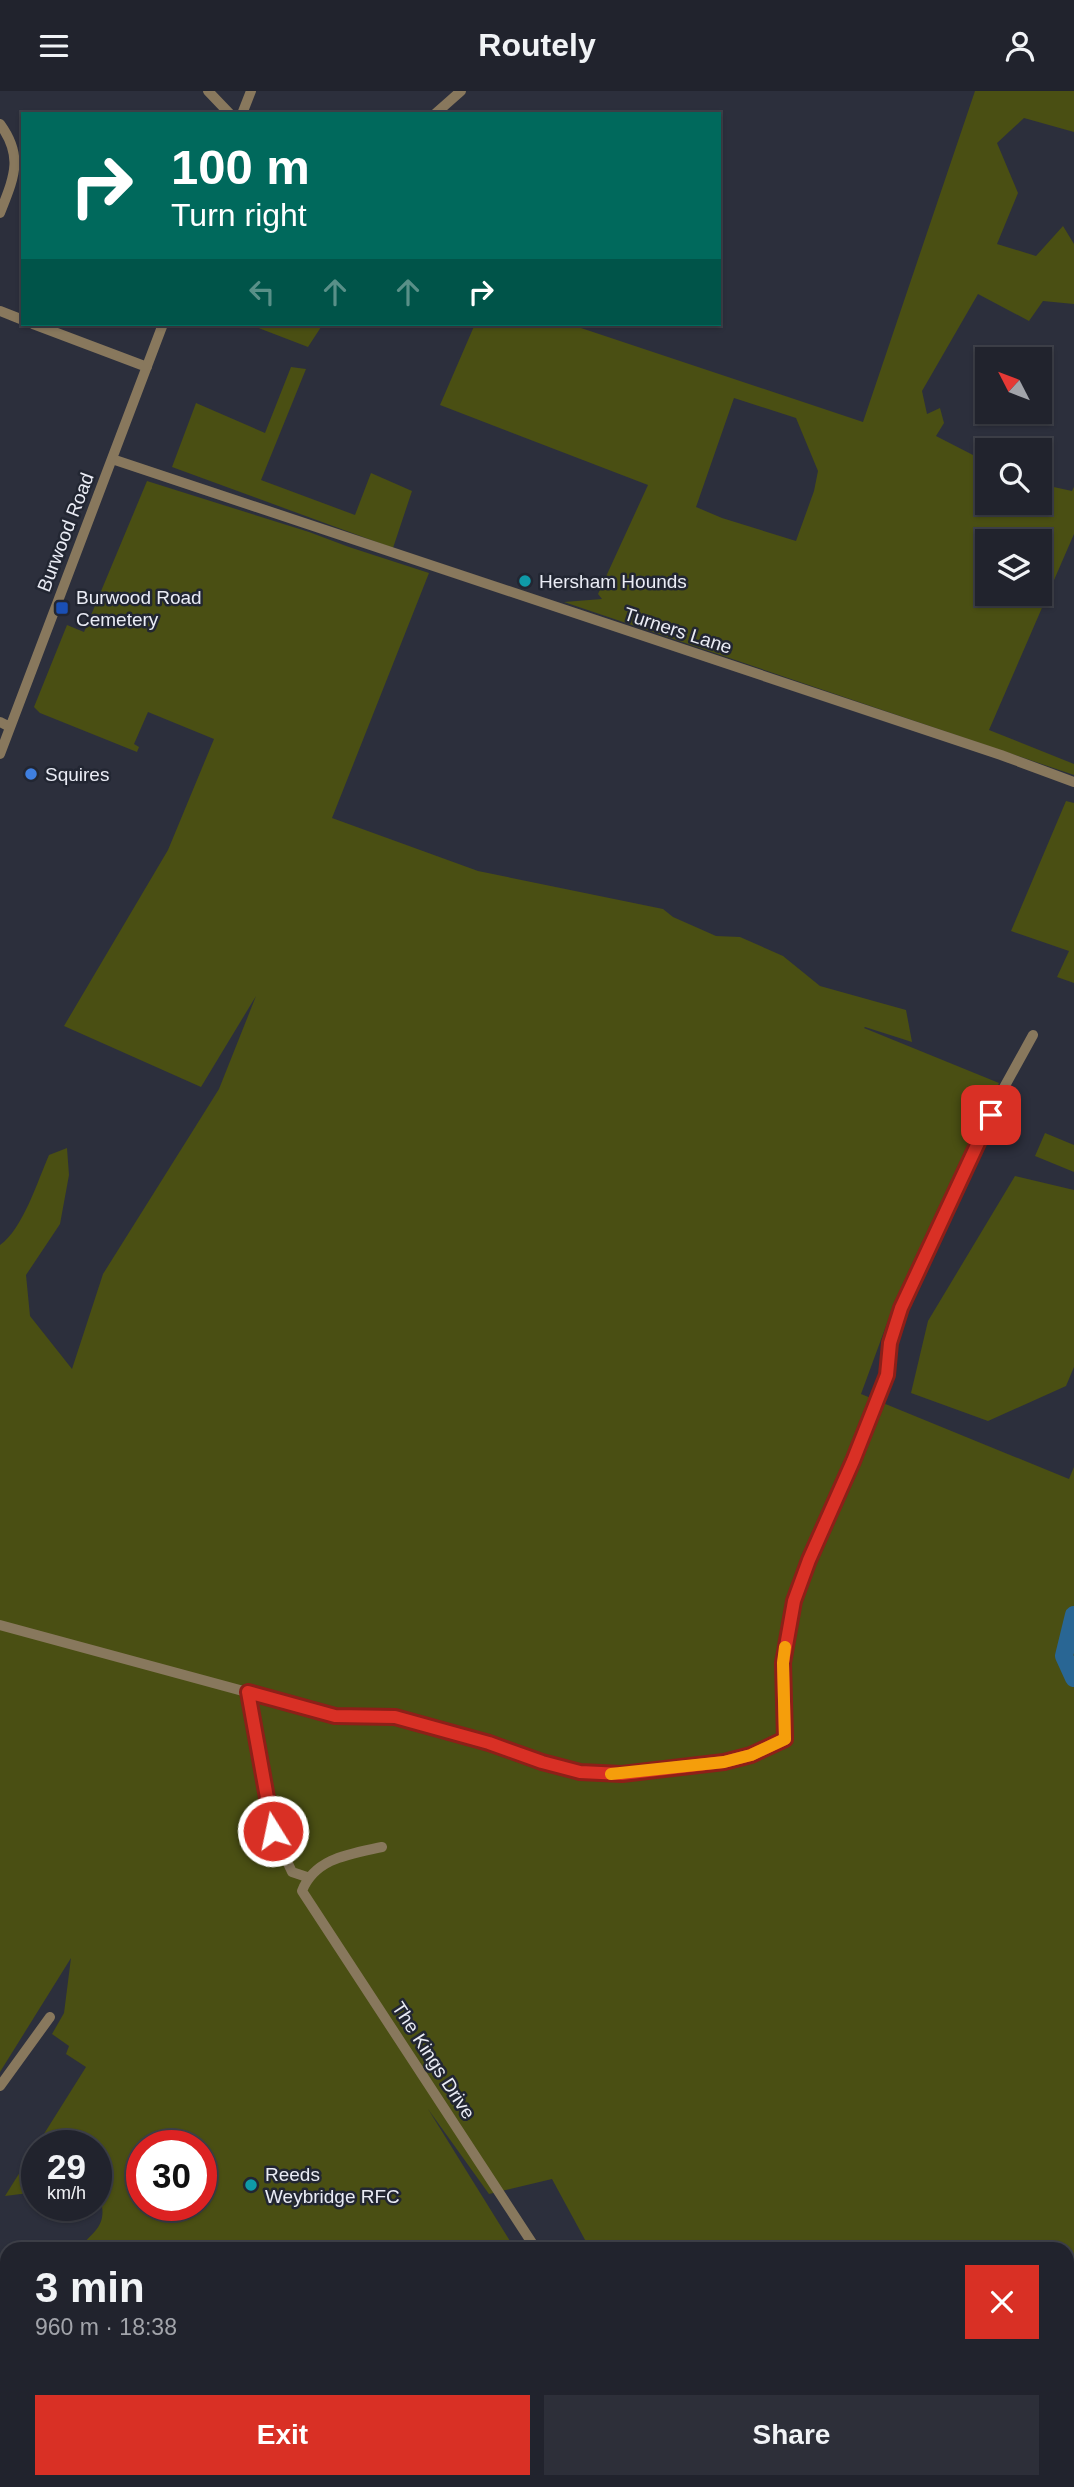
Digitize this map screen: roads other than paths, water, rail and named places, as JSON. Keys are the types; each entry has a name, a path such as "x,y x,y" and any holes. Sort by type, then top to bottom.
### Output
{"street":[{"path":"208,91 228,112"},
{"path":"243,112 251,91"},
{"path":"437,112 461,91"},
{"path":"0,124 8,135 16,160 15,174 0,212"},
{"path":"0,311 21,319"},
{"path":"38,326 147,367"},
{"name":"Burwood Road","path":"0,754 5,725 162,326"},
{"name":"Turners Lane","path":"112,459 1001,755 1074,782"},
{"path":"0,1625 335,1716 395,1717 580,1772 622,1774 724,1762 751,1755 785,1739 783,1663 794,1601 887,1375 890,1343 910,1287 1001,1093 1033,1035"},
{"name":"The Kings Drive","path":"248,1692 273,1831 292,1872 531,2242"},
{"path":"302,1891 307,1877 329,1861 382,1847"},
{"path":"292,1872 307,1877"},
{"path":"0,2086 50,2017"}],"waterway":[{"path":"1074,1615 1064,1656 1074,1678"}],"place":[{"name":"Hersham Hounds","path":"525,581"},
{"name":"Burwood Road Cemetery","path":"62,608"},
{"name":"Squires","path":"31,774"},
{"name":"Reeds Weybridge RFC","path":"251,2185"}]}
